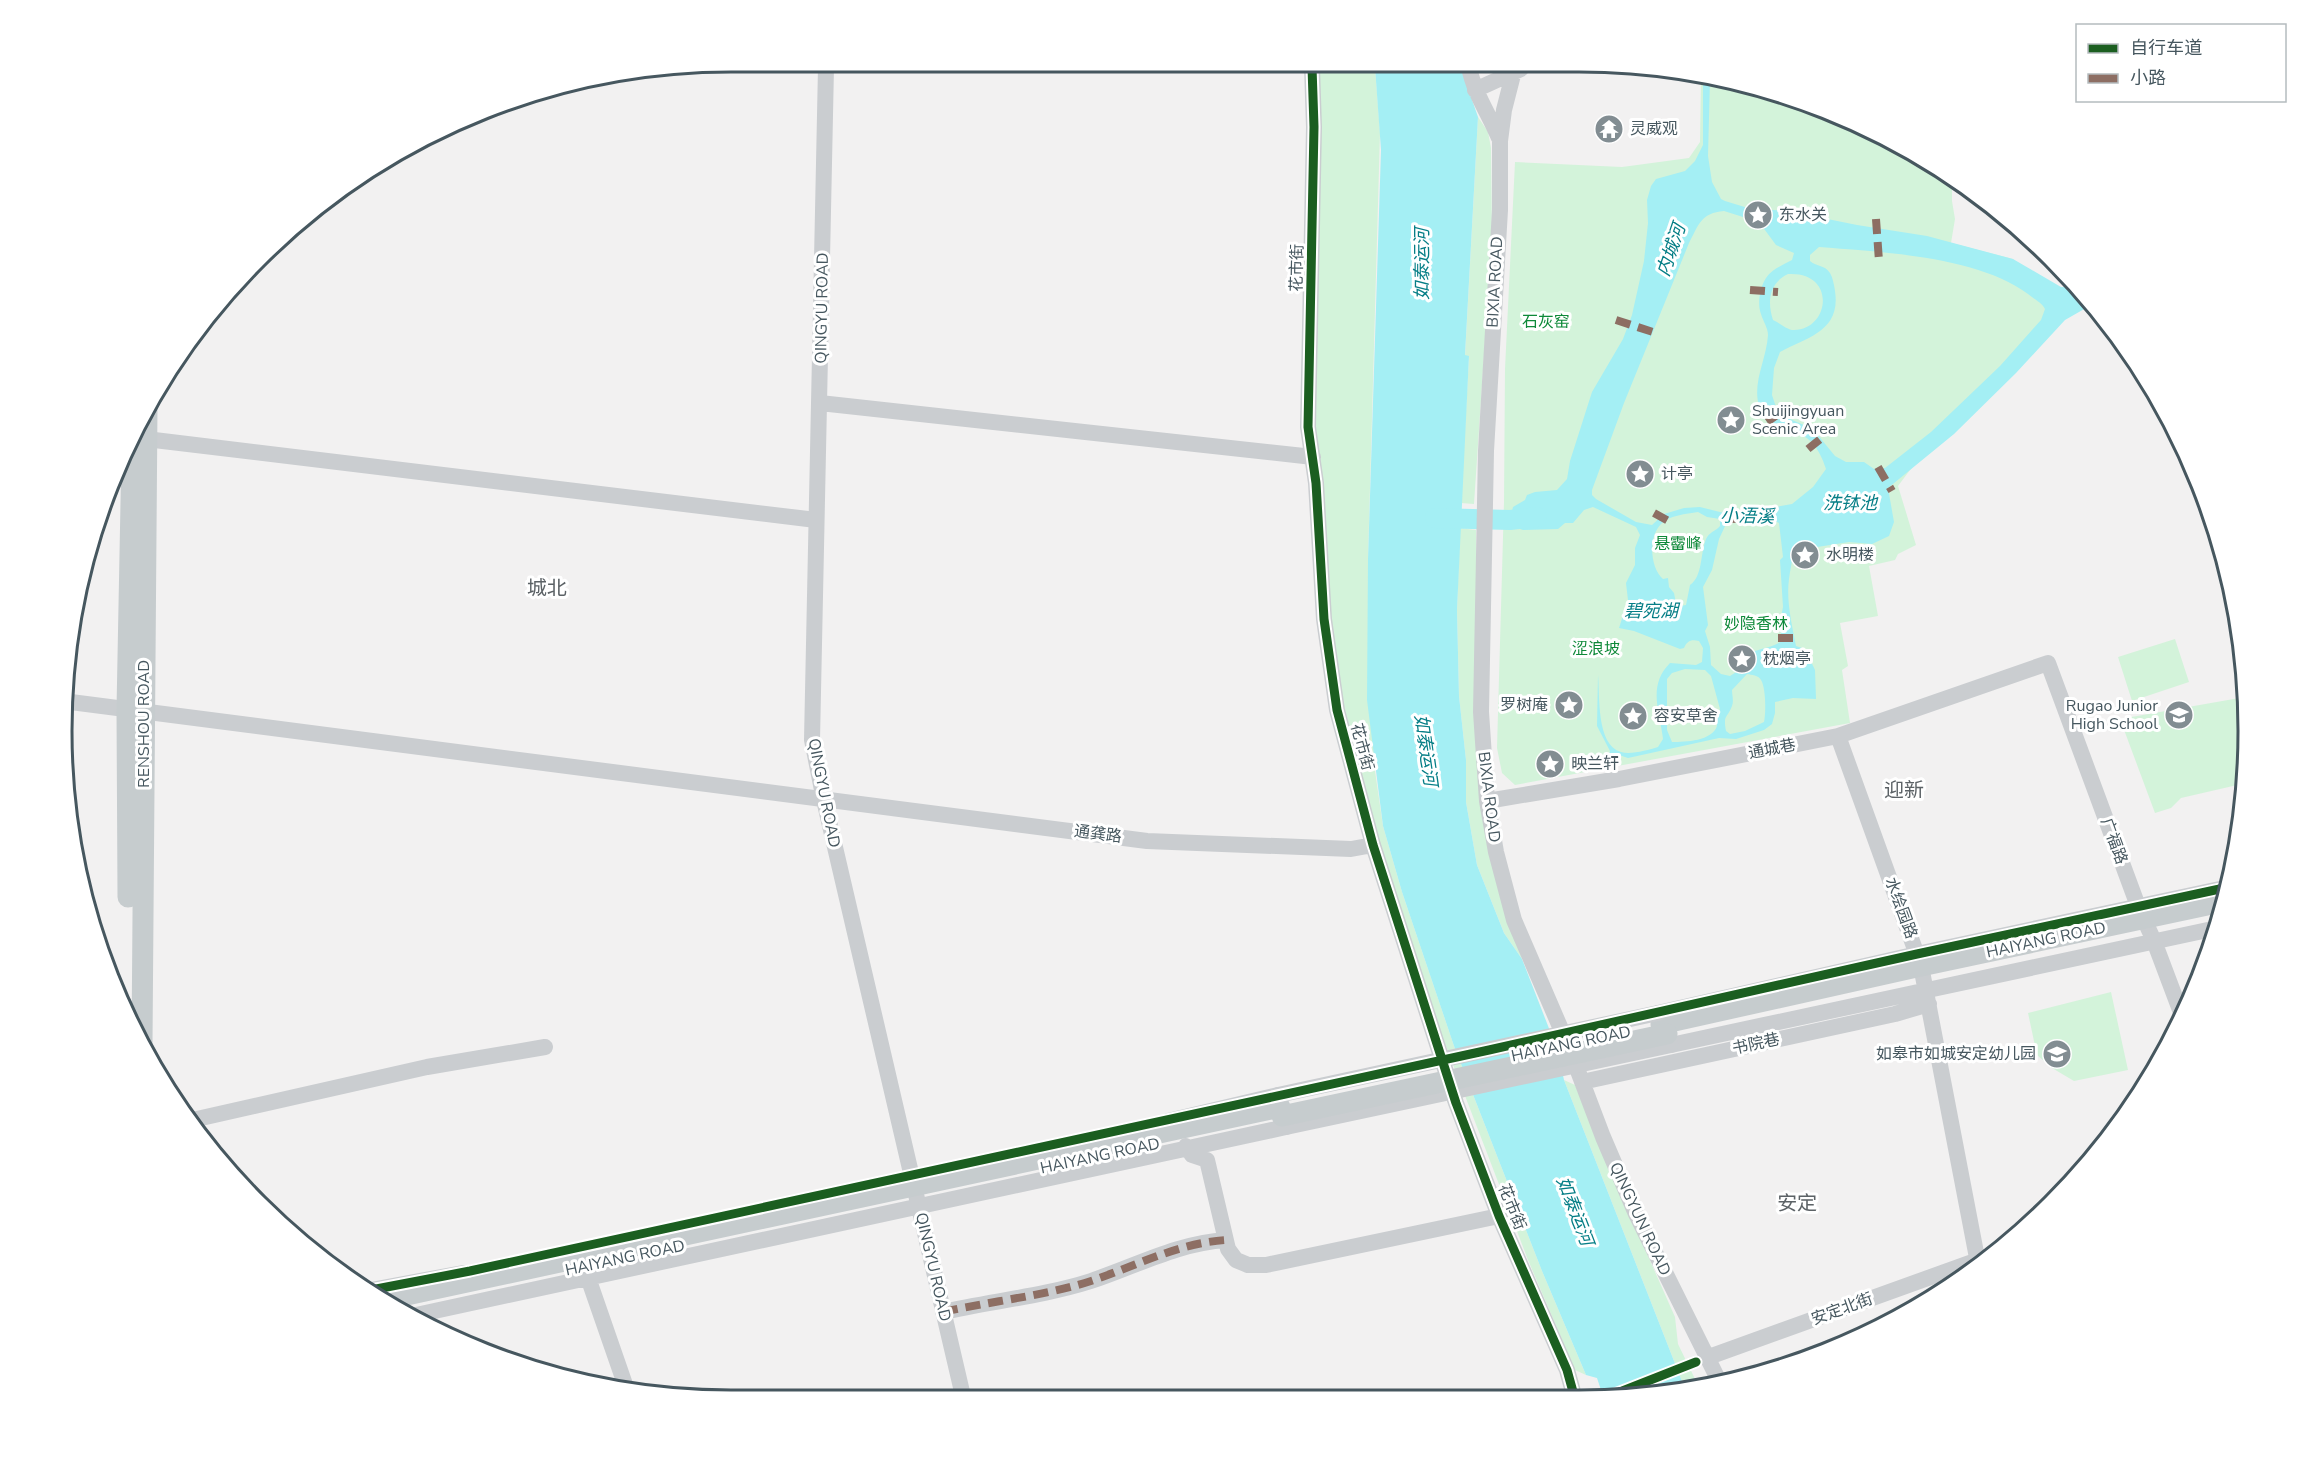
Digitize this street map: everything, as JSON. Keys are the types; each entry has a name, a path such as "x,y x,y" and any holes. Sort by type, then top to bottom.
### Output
{"main road":[{"name":"RENSHOU ROAD","path":"129,999 139,442"},
{"name":"RENSHOU ROAD","path":"135,710 142,1025"},
{"name":"HAIYANG ROAD","path":"394,1298 915,1190 1664,1029 1924,979 2147,924 2215,904"},
{"name":"HAIYANG ROAD","path":"2147,924 2211,916"},
{"name":"HAIYANG ROAD","path":"408,1306 586,1272 915,1190"}],"street":[{"name":"QINGYU ROAD","path":"826,72 812,740 962,1390"},
{"name":"花市街","path":"1312,72 1314,127 1308,427 1316,483 1323,607 1330,674 1337,710 1373,845 1452,1093 1499,1216 1567,1370 1573,1390"},
{"path":"1500,141 1472,79 1504,72"},
{"name":"BIXIA ROAD","path":"1517,72 1504,110 1500,141 1500,210 1483,530 1481,712 1486,801 1496,852 1514,920 1570,1050"},
{"path":"820,403 1312,457"},
{"path":"140,439 816,520"},
{"name":"通城巷","path":"1486,801 1619,779 1838,736 2048,663"},
{"name":"广福路","path":"2048,663 2178,1005"},
{"name":"通龚路","path":"73,702 1147,841 1351,849 1373,845"},
{"name":"水绘园路","path":"1838,736 1924,979 1980,1254"},
{"path":"2147,924 2218,892"},
{"path":"2147,924 2208,927"},
{"name":"书院巷","path":"1582,1082 1895,1014 1924,979"},
{"path":"198,1119 427,1067 545,1047"},
{"name":"QINGYUN ROAD","path":"1570,1050 1636,1214 1716,1375"},
{"name":"花市街","path":"1183,1133 1192,1155 1207,1160 1228,1249 1236,1260 1248,1265 1266,1265 1499,1216"},
{"path":"380,1288 915,1190"},
{"path":"943,1312 1089,1282 1166,1252 1206,1241 1226,1240"},
{"name":"安定北街","path":"1706,1358 1965,1265"},
{"path":"423,1313 586,1272 624,1381"}],"green space":[{"path":"1320,72 1375,72 1380,133 1368,559 1375,771 1383,826 1402,892 1454,1046 1542,1271 1586,1375 1575,1370 1528,1260 1421,981 1381,848 1334,668 1313,427"},
{"name":"Shuijingyuan Scenic Area","path":"1701,84 1750,94 1791,107 1870,140 1909,160 1952,188 1955,219 1951,243 2013,259 2059,316 1922,454 1898,486 1916,545 1898,554 1895,560 1869,566 1878,616 1840,623 1848,666 1842,670 1850,723 1515,785 1502,773 1497,748 1504,502 1505,369 1515,162 1622,167 1689,158 1700,142"},
{"path":"1478,117 1488,132 1491,148 1492,235 1474,504 1461,503 1469,357 1465,356"},
{"path":"1460,528 1476,530 1477,772 1486,832 1522,959 1504,933 1477,865 1466,802 1466,760 1459,696 1457,610"},
{"path":"2175,639 2189,682 2132,701 2118,657"},
{"path":"2237,698 2236,785 2181,798 2171,808 2155,813 2120,719"},
{"path":"2111,992 2128,1070 2074,1081 2052,1068 2037,1055 2028,1013"},
{"path":"1564,1080 1575,1085 1675,1317 1678,1344 1695,1379 1682,1381"}],"water":[{"name":"如泰运河","path":"1375,72 1474,72 1469,91 1478,117 1465,355 1469,356 1457,610 1459,696 1466,760 1466,802 1477,865 1504,933 1522,959 1557,1049 1564,1080 1682,1381 1601,1389 1597,1378 1586,1375 1542,1271 1454,1046 1402,892 1383,826 1367,700 1368,559 1381,150"},
{"path":"1703,84 1710,85 1708,156 1712,182 1721,199 1748,208 1788,211 1927,236 2013,259 2061,287 2066,287 2085,309 2065,320 2016,373 1954,434 1888,488 1894,522 1889,536 1872,544 1849,542 1792,551 1788,587 1791,621 1796,646 1805,649 1815,670 1816,699 1793,698 1775,702 1772,724 1764,730 1736,739 1719,738 1628,758 1616,754 1608,759 1610,751 1597,726 1598,675 1603,730 1613,748 1625,753 1634,753 1658,747 1663,739 1657,690 1663,672 1670,663 1696,665 1702,662 1703,648 1699,641 1692,640 1680,649 1634,631 1619,628 1628,600 1626,583 1635,565 1635,548 1640,535 1636,527 1593,507 1584,510 1573,523 1565,523 1558,529 1523,530 1514,527 1510,520 1513,507 1525,500 1527,495 1557,490 1567,479 1570,461 1592,392 1623,339 1632,315 1644,261 1648,223 1647,200 1651,186 1656,179 1685,171 1695,161 1703,145","holes":["1724,211 1759,222 1776,245 1794,253 1792,260 1768,275 1761,291 1760,310 1768,335 1758,380 1758,402 1762,413 1772,427 1799,434 1809,440 1820,454 1826,469 1813,487 1792,504 1732,515 1700,507 1684,508 1664,514 1652,525 1636,522 1596,499 1592,495 1592,490 1624,403 1689,243 1705,217","1819,247 1899,254 1956,264 1983,271 2007,281 2028,294 2045,309 2041,320 2000,366 1931,432 1885,468 1874,469 1864,462 1846,462 1835,456 1817,434 1806,426 1783,416 1776,407 1772,395 1774,368 1780,352 1820,331 1828,324 1836,304 1831,275 1828,270 1810,261 1810,255","1788,274 1804,276 1815,281 1821,290 1823,301 1821,311 1815,321 1806,327 1794,330 1773,320 1770,306 1773,288","1698,512 1707,517 1720,519 1720,526 1706,539 1699,570 1690,585 1686,605 1680,606 1676,603 1674,593 1669,587 1668,578 1663,579 1655,568 1652,544 1657,530 1665,521","1755,516 1769,518 1779,523 1783,557 1780,560 1783,607 1779,627 1783,640 1744,655 1744,667 1730,676 1721,674 1711,665 1710,647 1705,631 1708,625 1703,587 1712,570 1719,539 1727,522","1685,669 1705,670 1711,676 1720,709 1716,716 1717,726 1710,735 1698,740 1672,742 1667,730 1667,679 1672,673","1747,674 1760,678 1765,694 1764,722 1745,731 1730,734 1726,731 1725,719 1733,704 1732,690"]}],"waterway":[{"name":"内城河","path":"1435,518 1510,520 1537,517"}],"marked path":[{"path":"1876,219 1879,261"},
{"path":"1750,290 1778,292"},
{"path":"1616,320 1659,334"},
{"path":"1767,422 1780,413"},
{"path":"1808,449 1824,436"},
{"path":"1878,467 1892,491"},
{"path":"1731,510 1732,523"},
{"path":"1654,513 1674,524"},
{"path":"1778,638 1799,638"},
{"path":"943,1312 1073,1286 1174,1250 1226,1240"}],"cycle path":[{"path":"1312,72 1314,127 1308,427 1316,483 1324,619 1337,710 1373,845 1456,1103 1499,1216 1567,1370 1573,1390"},
{"path":"380,1288 470,1271 1489,1050 2219,889"},
{"path":"1630,1388 1696,1362"}],"place":[{"name":"灵威观","path":"1609,129"},
{"name":"东水关","path":"1758,215"},
{"name":"Shuijingyuan Scenic Area","path":"1731,420"},
{"name":"计亭","path":"1640,474"},
{"name":"水明楼","path":"1805,555"},
{"name":"枕烟亭","path":"1742,659"},
{"name":"罗树庵","path":"1569,705"},
{"name":"Rugao Junior High School","path":"2179,715"},
{"name":"容安草舍","path":"1633,716"},
{"name":"映兰轩","path":"1550,764"},
{"name":"如皋市如城安定幼儿园","path":"2057,1054"}],"district":[{"name":"城北","path":"547,588"},
{"name":"迎新","path":"1904,790"},
{"name":"安定","path":"1797,1203"}],"park label":[{"name":"石灰窑","path":"1546,322"},
{"name":"悬霤峰","path":"1678,544"},
{"name":"妙隐香林","path":"1756,624"},
{"name":"涩浪坡","path":"1596,649"}],"water label":[{"name":"洗钵池","path":"1850,503"},
{"name":"小浯溪","path":"1747,516"},
{"name":"碧宛湖","path":"1651,611"}]}
